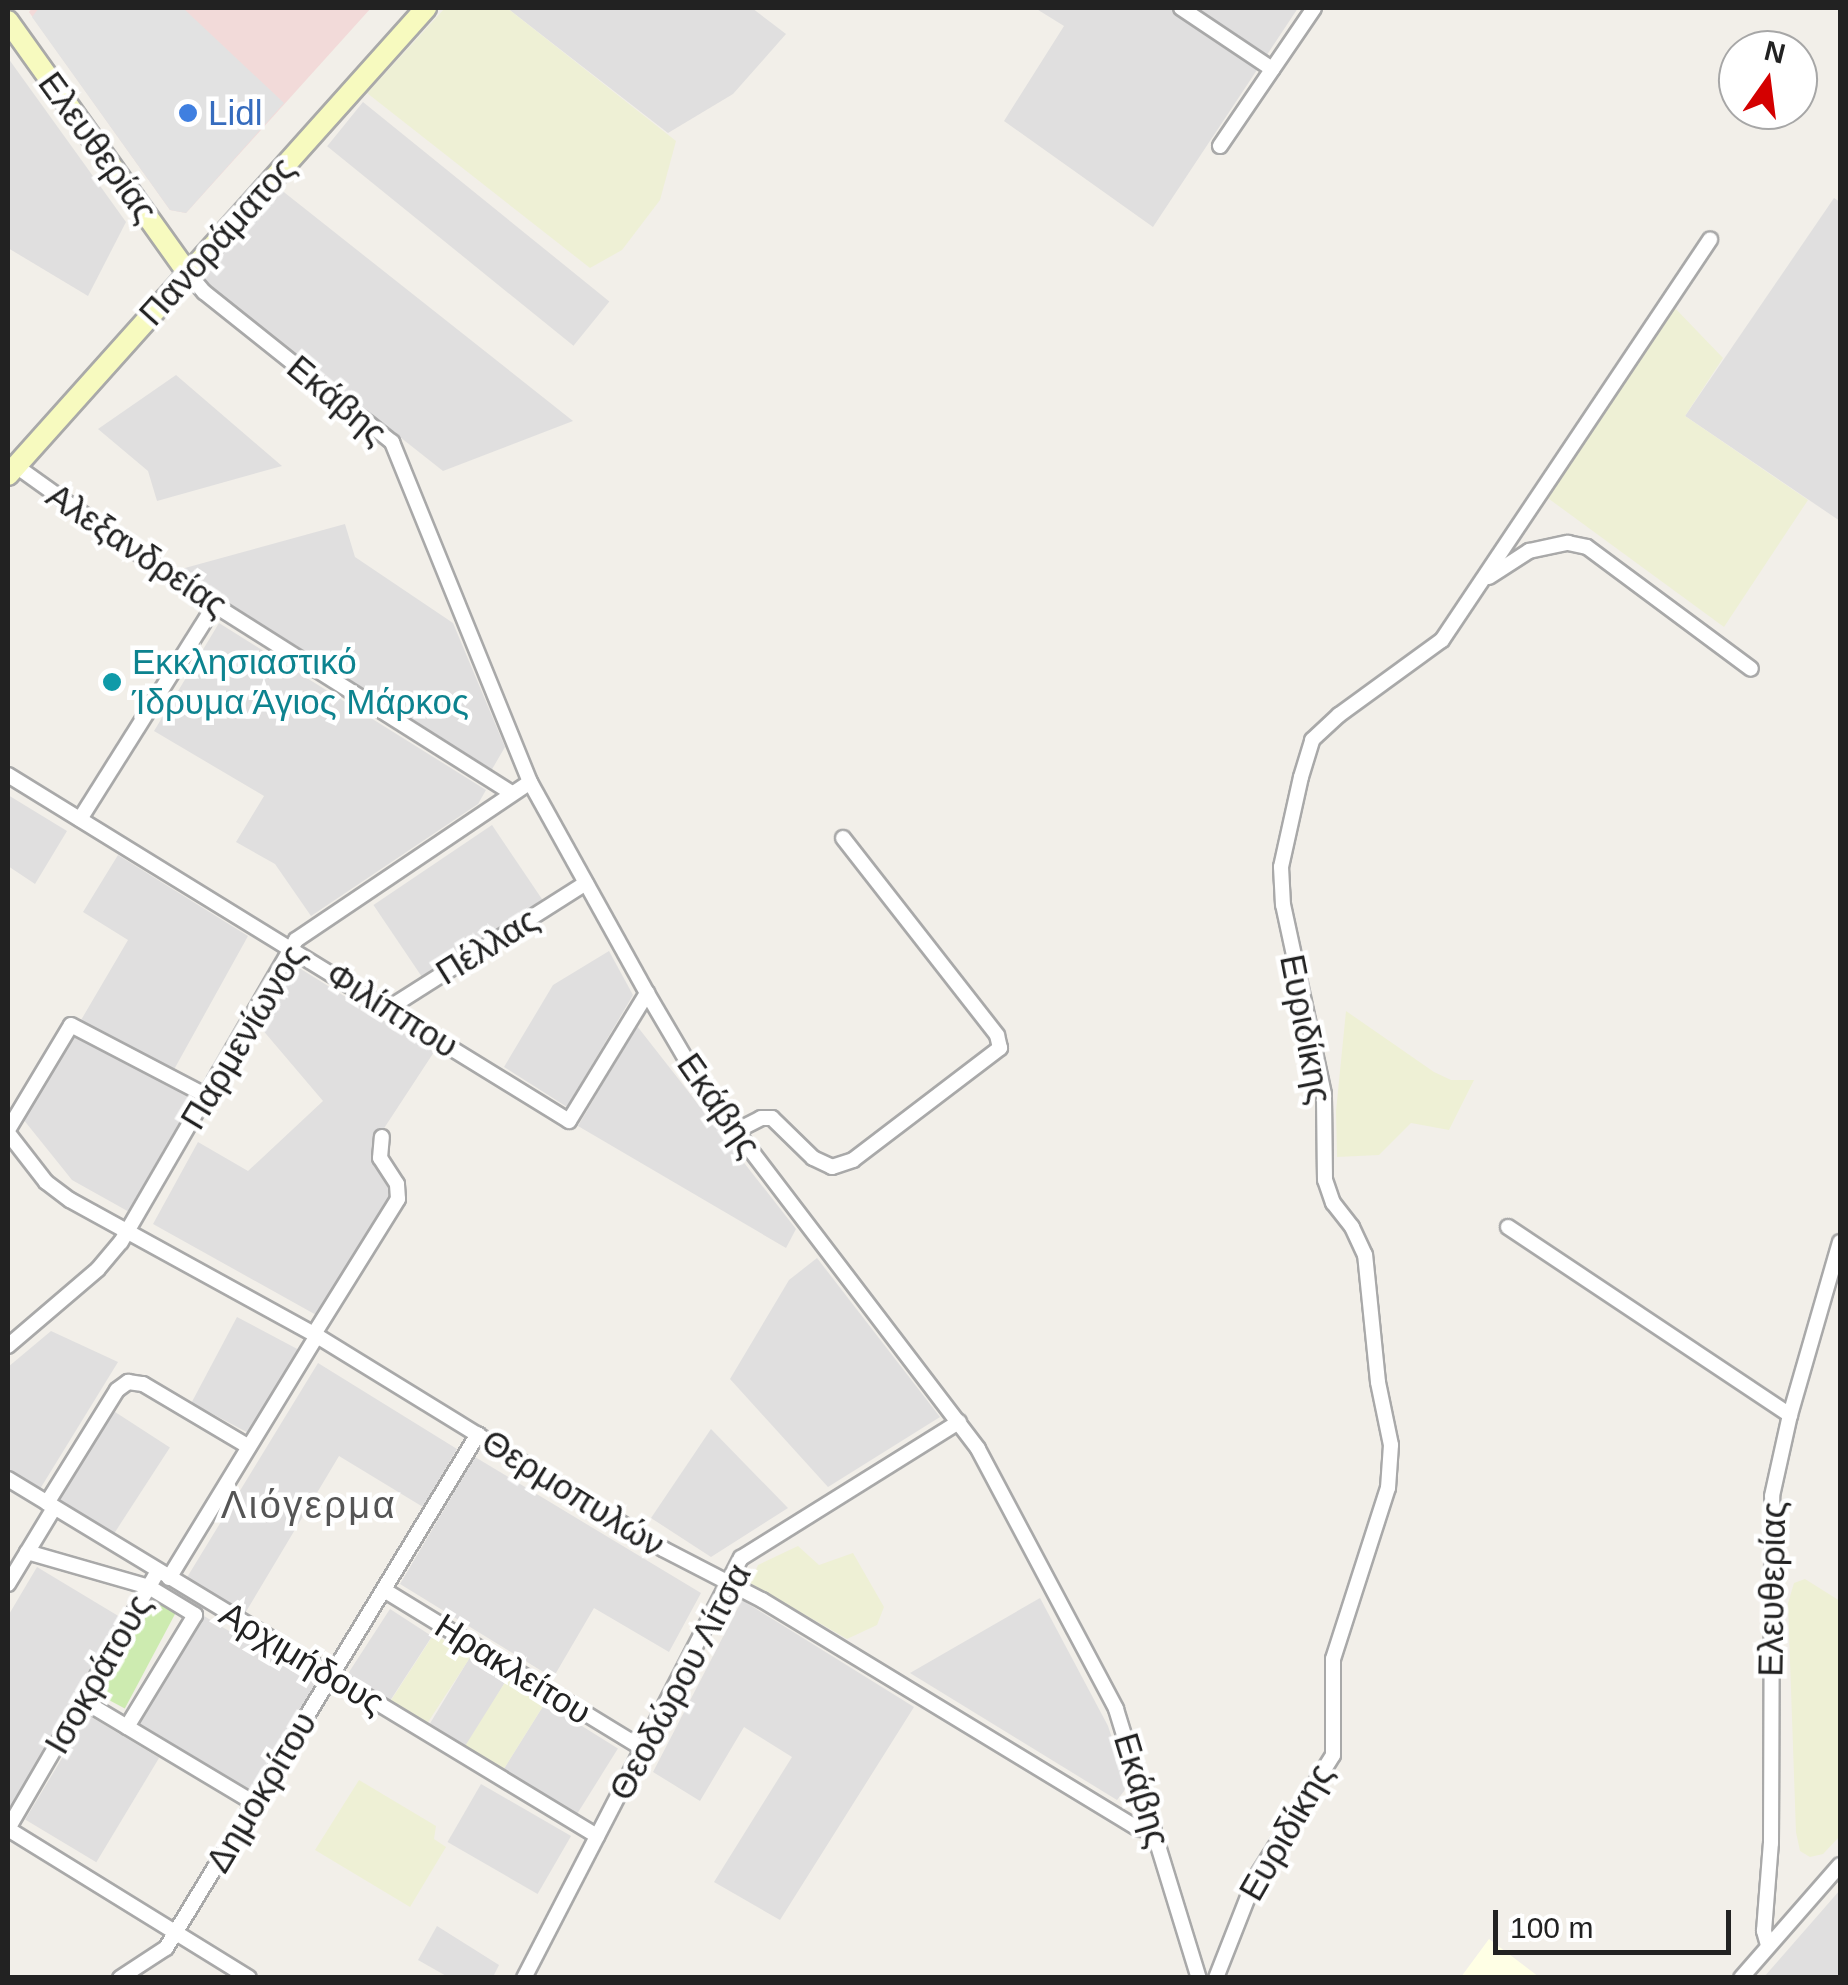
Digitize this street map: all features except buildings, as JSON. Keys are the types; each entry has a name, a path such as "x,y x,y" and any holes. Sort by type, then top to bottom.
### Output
{"main road":[{"name":"Πανοράματος","path":"12,471 426,8"},
{"name":"Ελευθερίας","path":"8,21 188,273"}],"street":[{"path":"1181,8 1272,68"},
{"path":"1220,146 1314,8"},
{"name":"Ευριδίκης","path":"1216,1978 1255,1878 1333,1756 1333,1659 1388,1488 1391,1446 1378,1382 1365,1255 1352,1227 1333,1202 1325,1180 1324,1094 1290,948 1281,867 1312,740 1338,715 1442,640 1710,239"},
{"name":"Εκάβης","path":"188,273 204,292 392,442 530,782 647,993 701,1085 959,1422 1116,1709 1200,1978"},
{"name":"Αλεξανδρείας","path":"12,471 512,793"},
{"path":"1484,580 1529,550 1568,544 1587,548 1751,670"},
{"path":"80,819 216,605"},
{"name":"Φιλίππου","path":"8,775 570,1122 647,993"},
{"name":"Παρμενίωνος","path":"8,1346 98,1269 128,1232 291,947 308,930 530,782"},
{"path":"736,1131 761,1118 772,1118 813,1158 832,1168 853,1160 1000,1048 997,1035 844,838"},
{"name":"Πέλλας","path":"389,1008 586,883"},
{"path":"8,1132 71,1026 206,1096"},
{"name":"Θερμοπυλών","path":"8,1132 54,1189 316,1335 1140,1829 1154,1830"},
{"name":"Ισοκράτους","path":"8,1829 148,1587 164,1574 249,1448 398,1199 398,1184 380,1158 382,1137"},
{"path":"1508,1227 1790,1414"},
{"name":"Ελευθερίας","path":"1768,1945 1764,1931 1770,1844 1771,1512 1790,1414 1840,1242"},
{"path":"8,1584 117,1390 128,1382 143,1384 249,1448"},
{"name":"Θεοδώρου Λίτσα","path":"524,1978 744,1554 959,1422"},
{"name":"Δημοκρίτου","path":"120,1978 162,1953 176,1932 478,1434"},
{"name":"Αρχιμήδους","path":"8,1479 598,1836"},
{"path":"27,1552 148,1587 195,1615 127,1727"},
{"name":"Ηρακλείτου","path":"384,1590 643,1749"},
{"path":"82,1700 254,1803"},
{"path":"8,1829 250,1978"},
{"path":"1741,1978 1840,1864"}],"shaded area":[{"name":"Lidl","path":"32,8 371,8 186,213 170,210 29,12"},
{"name":"Lidl","path":"39,8 183,8 284,103 186,213 170,210 32,17"},
{"path":"445,8 507,8 676,141 660,200 622,250 590,268 367,93"},
{"path":"507,8 752,8 786,34 733,94 668,133"},
{"path":"1035,8 1298,8 1153,227 1004,121 1064,26"},
{"path":"8,58 126,222 88,296 8,248"},
{"path":"363,102 609,301 573,346 327,146"},
{"path":"280,189 573,421 443,471 219,294 203,277"},
{"path":"1834,198 1840,202 1840,521 1685,416"},
{"path":"1673,306 1723,358 1685,416 1808,500 1724,627 1545,496"},
{"path":"176,375 282,466 157,501 148,471 98,429"},
{"path":"345,524 355,557 453,623 505,747 491,771 174,571"},
{"path":"219,623 486,790 478,804 311,916 275,864 236,842 264,796 154,731"},
{"path":"8,795 67,831 35,884 8,866"},
{"path":"492,825 543,901 425,981 373,905"},
{"path":"118,855 248,936 166,1084 193,1099 131,1213 72,1180 23,1119 128,940 83,912"},
{"path":"609,951 633,995 567,1107 504,1067 553,985"},
{"path":"296,966 434,1052 377,1139 393,1197 318,1316 153,1224 198,1142 248,1171 323,1101 261,1028"},
{"path":"1346,1011 1434,1072 1451,1080 1474,1080 1449,1130 1411,1123 1379,1155 1337,1157 1336,1111"},
{"path":"637,1026 796,1229 786,1248 578,1126"},
{"path":"817,1258 940,1417 828,1487 730,1379 789,1280"},
{"path":"237,1317 301,1351 255,1436 191,1403"},
{"path":"51,1331 118,1362 40,1489 8,1470 8,1367"},
{"path":"318,1363 457,1449 423,1507 339,1456 244,1615 186,1579"},
{"path":"112,1410 170,1448 113,1536 55,1498"},
{"path":"711,1429 788,1508 711,1557 651,1518"},
{"path":"475,1457 701,1593 669,1652 594,1608 553,1678 400,1584"},
{"path":"798,1546 819,1565 853,1553 884,1607 877,1625 847,1639 750,1583 758,1565"},
{"path":"37,1567 125,1620 12,1806 8,1804 8,1616"},
{"path":"1805,1579 1840,1601 1840,1836 1823,1854 1810,1857 1800,1851 1796,1832 1788,1603 1794,1583"},
{"path":"1040,1598 1108,1726 1128,1786 1117,1800 910,1673"},
{"path":"742,1600 914,1707 780,1920 714,1882 792,1757 744,1727 700,1801 653,1772"},
{"path":"390,1609 432,1636 389,1702 347,1675"},
{"path":"204,1616 316,1683 250,1793 138,1726"},
{"path":"434,1634 470,1657 424,1728 388,1704"},
{"path":"470,1657 507,1679 465,1749 428,1727"},
{"path":"507,1679 545,1703 502,1772 464,1749"},
{"path":"545,1703 618,1749 575,1817 502,1772"},
{"path":"88,1715 159,1758 96,1862 25,1820"},
{"path":"359,1780 436,1826 434,1839 446,1847 410,1907 315,1850"},
{"path":"481,1784 571,1836 538,1894 448,1842"},
{"path":"1840,1890 1840,1977 1764,1977"},
{"path":"437,1926 499,1965 493,1977 448,1977 418,1960"},
{"path":"1489,1939 1539,1977 1461,1977"}],"green space":[{"path":"154,1596 178,1609 125,1708 101,1696"}],"place":[{"name":"Lidl","path":"188,113"},
{"name":"Εκκλησιαστικό Ίδρυμα Άγιος Μάρκος","path":"112,682"}],"district":[{"name":"Λιόγερμα","path":"309,1506"}]}
